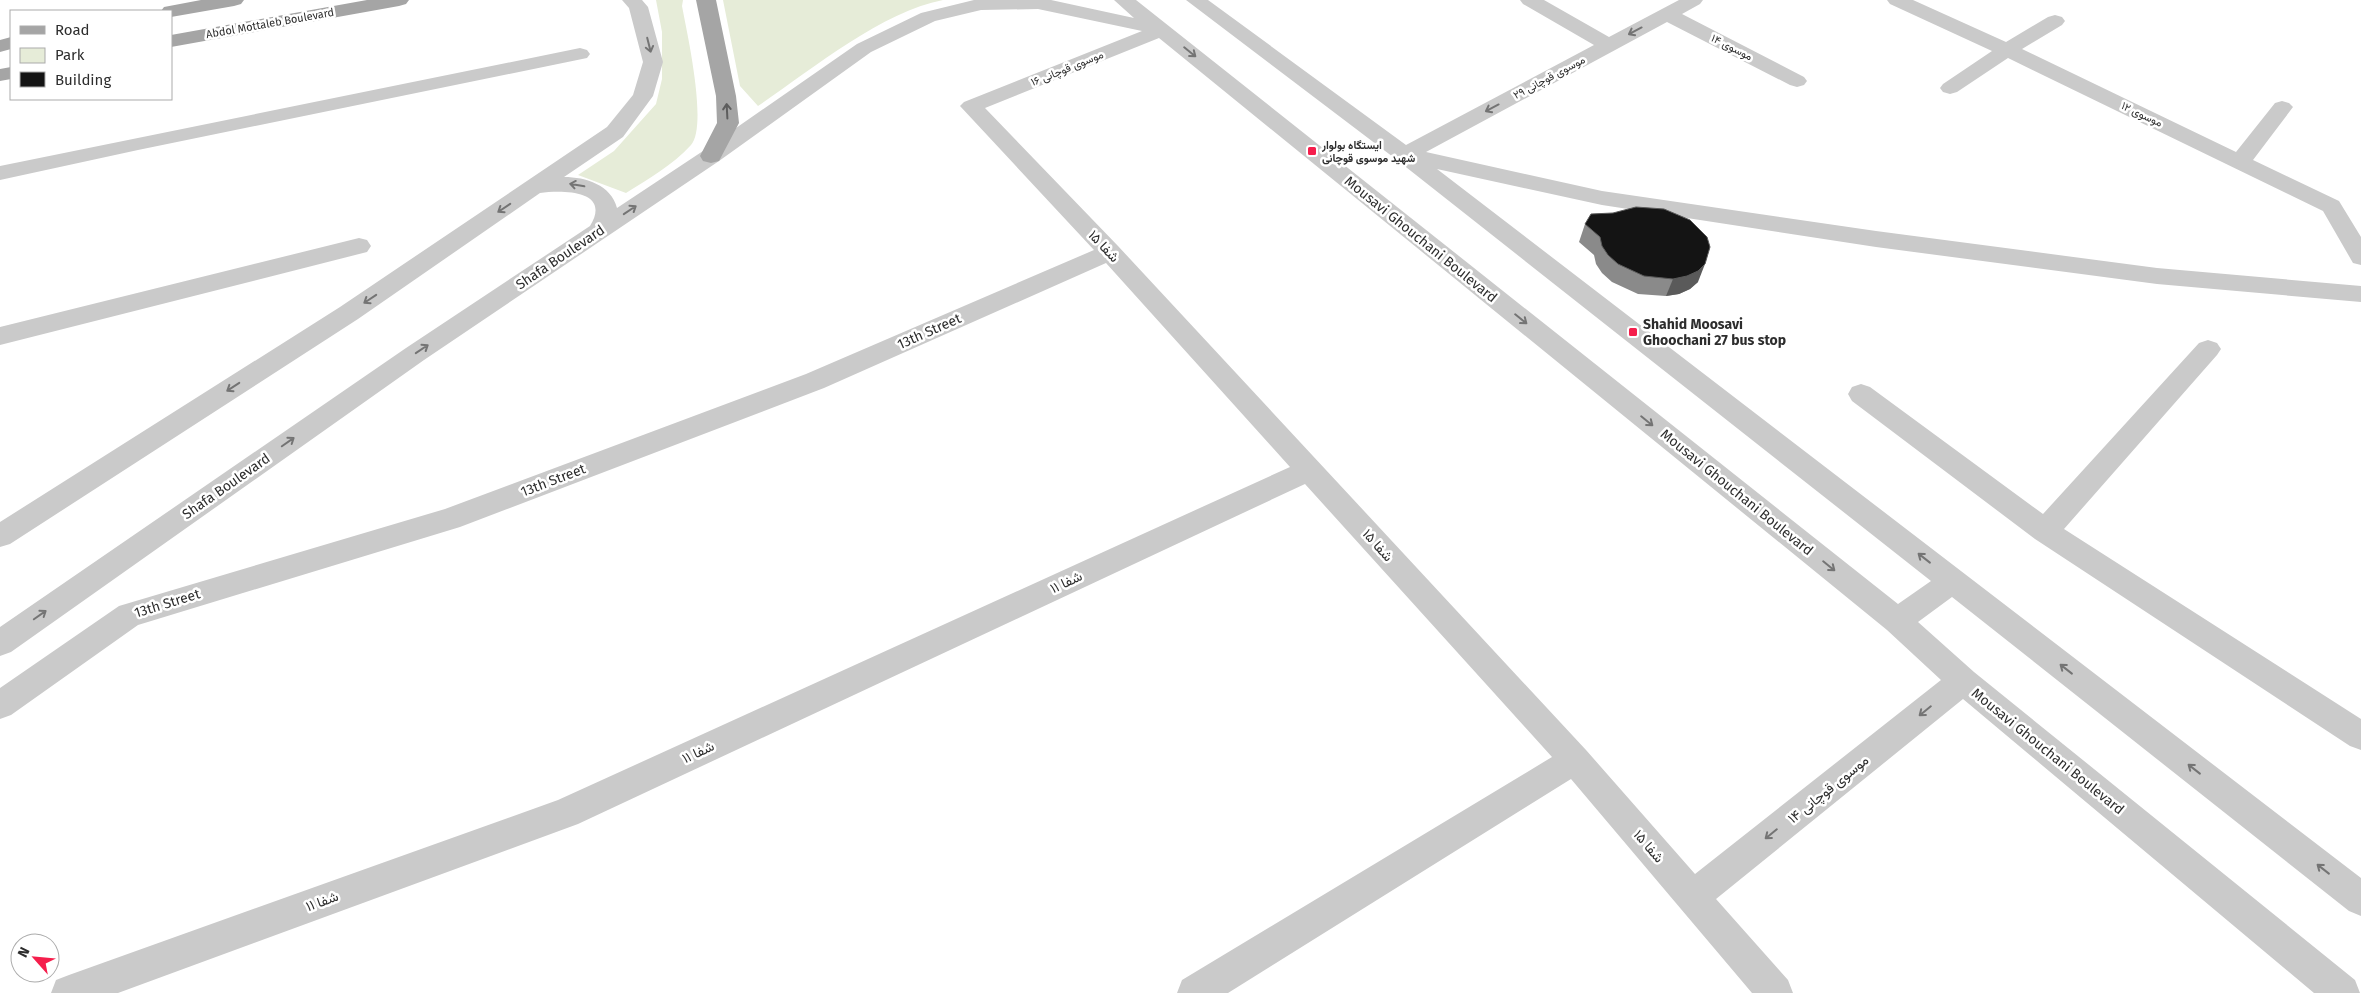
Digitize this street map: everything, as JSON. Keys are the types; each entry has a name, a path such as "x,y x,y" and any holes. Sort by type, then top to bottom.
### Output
{"main road":[{"path":"172,11 234,0"},
{"name":"Abdol Mottaleb Boulevard","path":"172,40 399,0"},
{"path":"706,0 726,96 728,123 711,156"}],"street":[{"path":"0,536 349,313 615,132 644,96 653,62 638,7 632,0"},
{"name":"Mousavi Ghouchani Boulevard","path":"1124,0 1897,622 1963,681 2342,993"},
{"path":"1196,0 1405,155 2361,898"},
{"path":"1530,0 1609,45"},
{"name":"موسوی قوچانی ۲۹","path":"1405,155 1693,0"},
{"name":"موسوی ۱۲","path":"1897,0 2007,50 2331,206 2361,257"},
{"name":"Shafa Boulevard","path":"0,643 415,354 711,156 864,48 928,17 981,4 1038,2 1163,30"},
{"name":"موسوی ۱۴","path":"1667,14 1797,81"},
{"path":"1950,88 2055,21"},
{"name":"موسوی قوچانی ۱۶","path":"971,106 1163,30"},
{"path":"0,173 147,141 580,54"},
{"name":"شفا ۱۵","path":"971,106 1110,252 1575,760 1775,993"},
{"path":"2240,161 2282,107"},
{"path":"1405,155 1602,198 1876,239 2158,276 2361,294"},
{"path":"535,187 558,183 579,185 596,192 605,203 606,217 598,232"},
{"path":"0,336 359,246"},
{"name":"13th Street","path":"0,705 129,615 450,519 815,381 1110,252"},
{"path":"2045,531 2208,349"},
{"path":"1861,394 2045,531 2361,736"},
{"name":"شفا ۱۱","path":"69,993 566,813 1309,470"},
{"path":"1897,622 1952,581"},
{"name":"موسوی قوچانی ۱۴","path":"1692,897 1963,681"},
{"path":"1195,993 1575,760"}],"green space":[{"path":"656,0 683,0 682,6 695,78 697,100 696,135 691,145 676,159 626,193 578,175 614,151 656,104 662,79 662,32"},
{"path":"723,0 943,0 919,7 871,29 758,106 740,86"}],"building":[{"path":"1636,207 1664,209 1690,220 1707,237 1710,247 1705,264 1698,271 1673,279 1644,276 1618,264 1602,246 1600,237 1585,224 1591,214 1613,213"}],"place":[{"name":"ایستگاه بولوار شهید موسوی قوچانی","path":"1312,151"},
{"name":"Shahid Moosavi Ghoochani 27 bus stop","path":"1633,332"}]}
